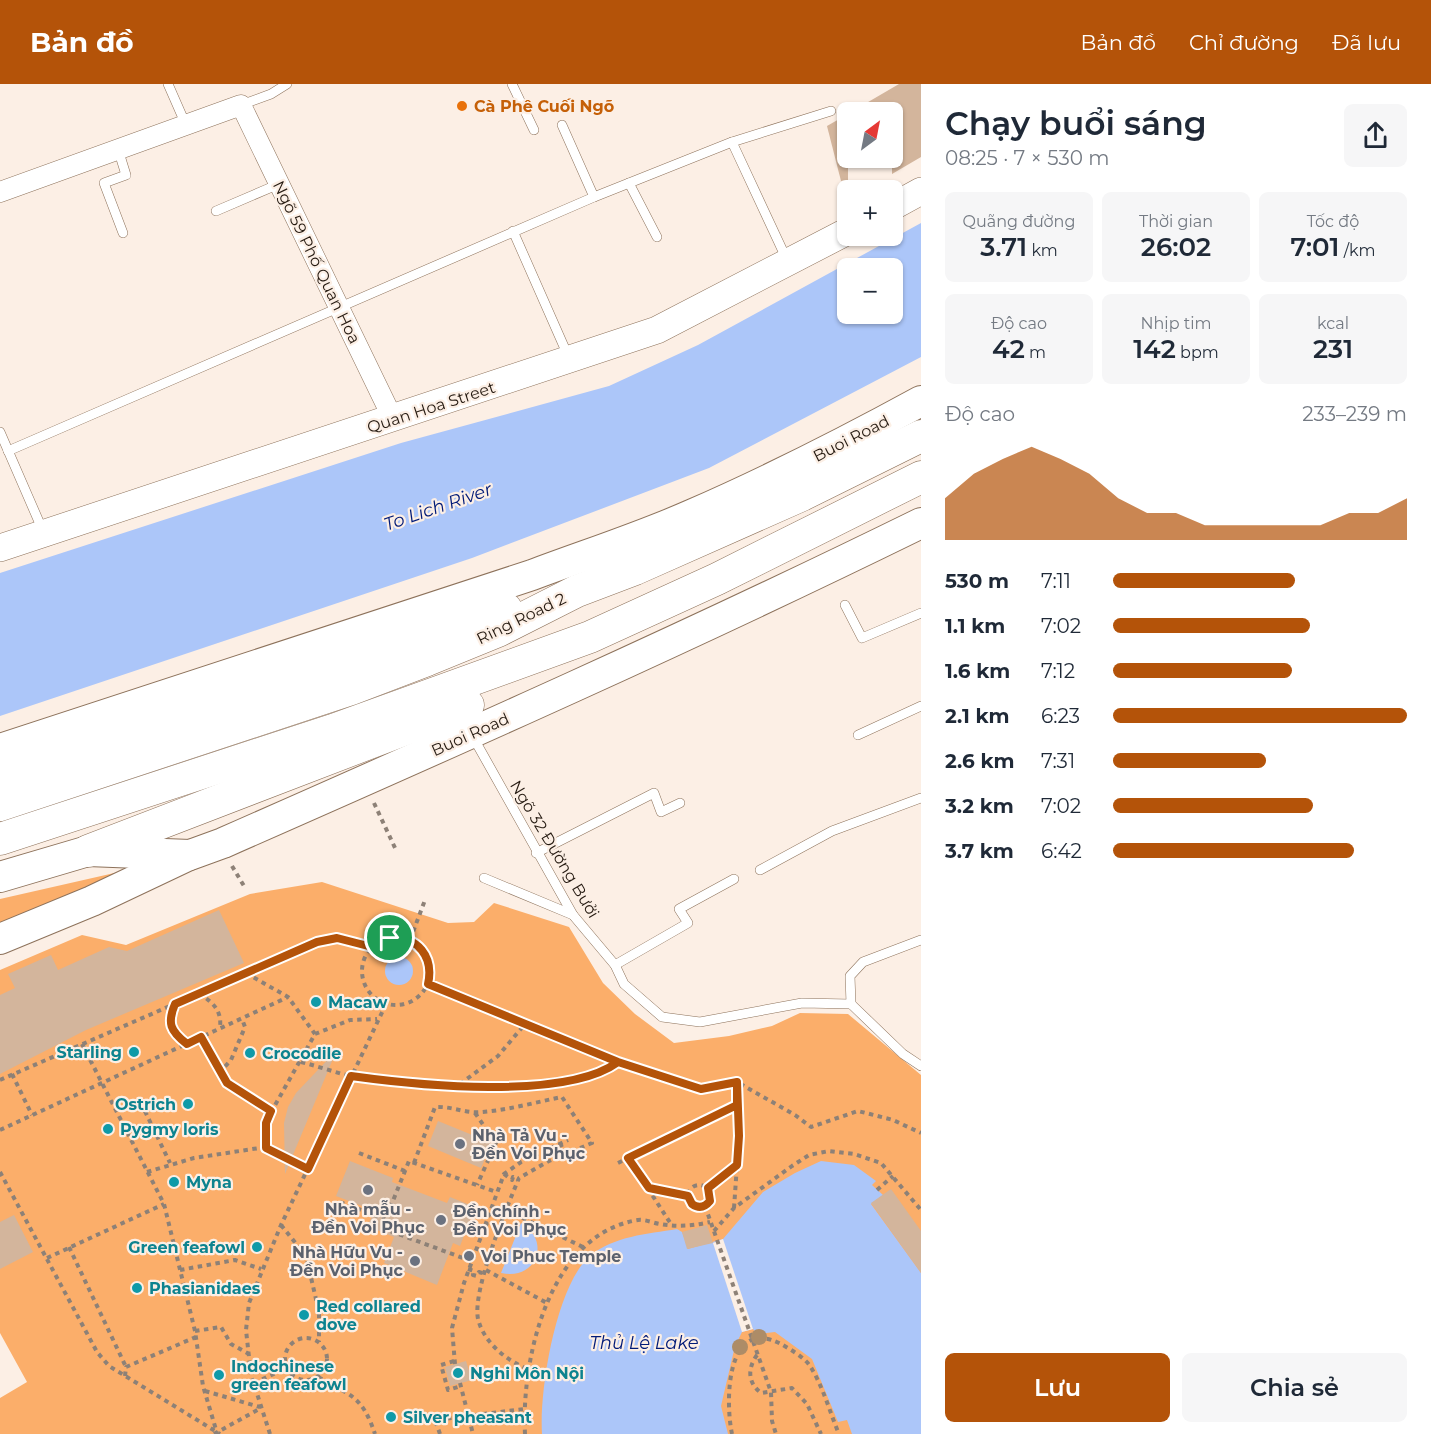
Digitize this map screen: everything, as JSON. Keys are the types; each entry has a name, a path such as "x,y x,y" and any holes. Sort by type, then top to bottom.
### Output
{"highway":[{"name":"Ring Road 2","path":"0,805 351,689 427,660 498,631 577,591 635,569 792,500 921,436"},
{"path":"0,839 333,730 590,637 717,579 921,477"},
{"path":"0,776 463,621 577,591"},
{"path":"88,851 517,687 590,637"}],"main road":[{"path":"903,201 921,191"},
{"name":"Quan Hoa Street","path":"0,548 570,361 657,330 837,237"},
{"name":"Buoi Road","path":"0,749 532,575 611,546 689,516 741,492 921,401"},
{"name":"Buoi Road","path":"0,877 88,851 190,855 471,734 828,569 921,523"},
{"path":"0,939 92,901 190,855"}],"street":[{"path":"1,190 240,105"},
{"name":"Ngõ 59 Phố Quan Hoa","path":"240,105 393,419"}],"lane":[{"path":"168,84 186,125"},
{"path":"240,105 271,94 287,84"},
{"path":"512,84 534,130"},
{"path":"8,451 594,197 732,142 831,111"},
{"path":"562,125 594,197"},
{"path":"732,142 788,263"},
{"path":"118,149 126,176 104,183 123,233"},
{"path":"629,183 657,237"},
{"path":"216,211 279,184"},
{"path":"513,231 570,361"},
{"path":"0,432 44,534"},
{"path":"845,605 862,638 921,613"},
{"path":"858,735 921,706"},
{"name":"Ngõ 32 Đường Bưởi","path":"471,734 573,915 615,965 624,984 662,1017 700,1022 802,1003 851,1004"},
{"path":"536,852 654,793 661,812 680,802"},
{"path":"760,870 832,831 921,798"},
{"path":"484,878 573,915"},
{"path":"615,965 687,923 679,909 734,879"},
{"path":"921,940 864,962 850,976 851,1004 903,1054 921,1066"}],"path":[{"path":"364,781 396,850"},
{"path":"410,940 425,900"},
{"path":"0,1080 317,942 337,938 372,947"},
{"path":"390,938 410,940 419,945 430,963 428,984 416,1000 397,1006 386,1004 370,993 364,984 363,964 372,947 390,938"},
{"path":"246,973 288,997 315,1034"},
{"path":"428,984 618,1062 701,1089 737,1082 795,1115 811,1127 858,1111 893,1120 921,1133"},
{"path":"199,993 216,1006 221,1018 220,1029"},
{"path":"0,1130 288,997"},
{"path":"175,1004 168,1021 171,1029 187,1044"},
{"path":"270,1434 254,1383 249,1354 246,1330 249,1303 261,1269 386,1004"},
{"path":"266,1148 266,1123 271,1111 315,1034 350,1020 377,1019"},
{"path":"219,1073 240,1043 245,1027 242,1020"},
{"path":"458,1085 498,1056 525,1024"},
{"path":"201,1037 219,1073 240,1093 271,1111"},
{"path":"82,1044 164,1204 195,1331 205,1390 217,1434"},
{"path":"301,1062 351,1076 399,1083 512,1086 573,1080 606,1071 618,1062"},
{"path":"12,1074 32,1115"},
{"path":"734,1208 737,1165 737,1082"},
{"path":"414,1163 435,1107 446,1106 474,1112 562,1097 592,1143 565,1154 518,1180 486,1272 477,1317 482,1329 502,1356 528,1369"},
{"path":"141,1103 170,1163"},
{"path":"618,1162 737,1105"},
{"path":"474,1112 496,1143 477,1185"},
{"path":"473,1434 461,1384 448,1390 441,1365 454,1362 452,1328 468,1269 504,1174 521,1162 568,1140"},
{"path":"560,1143 565,1154"},
{"path":"147,1172 170,1163 266,1148 308,1169"},
{"path":"714,1231 734,1208 809,1155 829,1152 854,1154 881,1163 921,1210"},
{"path":"359,1153 405,1171"},
{"path":"628,1158 671,1224"},
{"path":"471,1261 382,1228 408,1161 496,1192"},
{"path":"708,1188 737,1165"},
{"path":"0,1172 97,1352 109,1366 217,1434"},
{"path":"504,1174 512,1180 513,1178 518,1180"},
{"path":"877,1190 893,1176"},
{"path":"688,1196 693,1186 701,1184 708,1188 710,1197 705,1206 771,1392 772,1421 776,1434"},
{"path":"649,1188 688,1196 695,1206 705,1206"},
{"path":"340,1202 386,1219"},
{"path":"47,1258 164,1204"},
{"path":"506,1210 583,1247"},
{"path":"525,1434 524,1409 528,1369 537,1328 547,1303 583,1247 607,1230 640,1220 686,1228 710,1222"},
{"path":"484,1224 500,1229"},
{"path":"281,1226 306,1256 320,1312 319,1342"},
{"path":"69,1247 126,1367 125,1376"},
{"path":"180,1270 235,1260 261,1269"},
{"path":"468,1269 474,1271 472,1275 477,1276 479,1272 486,1272 547,1303"},
{"path":"195,1331 221,1326 231,1344 249,1354"},
{"path":"126,1367 196,1337"},
{"path":"318,1377 327,1360 324,1347 319,1342 307,1338 294,1342 285,1354 287,1368 297,1378 304,1380 318,1377 358,1399 367,1410 375,1434"},
{"path":"732,1434 728,1417 729,1387 741,1347 751,1339 769,1338 810,1365 838,1434"},
{"path":"757,1355 750,1364 750,1379 754,1388 761,1393 792,1388 807,1404 821,1434"},
{"path":"254,1383 287,1368"},
{"path":"205,1390 261,1407"},
{"path":"217,1434 261,1407"},
{"path":"440,1434 435,1420 524,1409"}],"shaded area":[{"path":"132,869 0,931 0,899"},
{"path":"322,882 448,923 474,922 494,903 569,927 603,983 635,1014 674,1043 729,1036 772,1026 800,1013 848,1014 921,1075 921,1434 0,1434 0,1398 27,1382 0,1333 0,970 82,935 126,945 250,894"}],"water":[{"name":"To Lich River","path":"921,223 921,357 709,468 472,558 0,716 0,573 401,443 609,386 698,345 837,269 837,324 903,324 903,258 857,258 879,246 903,246 903,233"},
{"path":"399,957 409,961 413,971 409,981 399,985 389,981 385,971 389,961"},
{"name":"Thủ Lệ Lake","path":"821,1161 854,1165 876,1181 872,1185 883,1195 871,1204 921,1273 921,1434 852,1434 847,1420 838,1422 812,1359 775,1332 757,1334 753,1329 742,1332 735,1346 721,1406 728,1434 542,1434 543,1392 559,1314 578,1270 590,1256 599,1249 620,1240 677,1229 682,1232 688,1249 723,1239 763,1192"},
{"path":"521,1223 536,1240 538,1249 536,1258 523,1271 513,1274 501,1273"}],"pier":[{"path":"723,1239 753,1329 742,1332 713,1243"}],"building":[{"path":"899,84 921,84 921,157 903,168 903,102 868,102"},
{"path":"837,120 837,165 827,126"},
{"path":"838,168 848,168 848,180 841,180"},
{"path":"892,168 902,168 892,174"},
{"path":"219,910 244,963 86,1030 0,1074 0,995 15,988 8,974 51,955 58,970 109,947 127,951"},
{"path":"334,1053 285,1174 284,1123 288,1107 296,1093"},
{"name":"Nhà Tả Vu - Đền Voi Phục","path":"438,1121 492,1143 481,1168 428,1146"},
{"path":"350,1161 393,1178 392,1182 447,1203 450,1197 475,1207 460,1246 453,1243 437,1285 384,1263 394,1237 367,1226 375,1211 336,1196"},
{"path":"891,1189 921,1231 921,1273 871,1203"},
{"path":"14,1215 33,1252 0,1269 0,1222"},
{"path":"707,1225 713,1243 687,1249 682,1232"},
{"name":"Nghi Môn Nội","path":"466,1361 472,1380 450,1386 445,1367"}],"place":[{"name":"Cà Phê Cuối Ngõ","path":"462,106"},
{"name":"Macaw","path":"316,1002"},
{"name":"Starling","path":"134,1052"},
{"name":"Crocodile","path":"250,1053"},
{"name":"Ostrich","path":"188,1104"},
{"name":"Pygmy loris","path":"108,1129"},
{"name":"Nhà Tả Vu - Đền Voi Phục","path":"460,1144"},
{"name":"Myna","path":"174,1182"},
{"name":"Nhà mẫu - Đền Voi Phục","path":"368,1190"},
{"name":"Đền chính - Đền Voi Phục","path":"441,1220"},
{"name":"Green feafowl","path":"257,1247"},
{"name":"Voi Phuc Temple","path":"469,1256"},
{"name":"Nhà Hữu Vu - Đền Voi Phục","path":"415,1261"},
{"name":"Phasianidaes","path":"137,1288"},
{"name":"Red collared dove","path":"304,1315"},
{"name":"Nghi Môn Nội","path":"458,1373"},
{"name":"Indochinese green feafowl","path":"219,1375"},
{"name":"Silver pheasant","path":"391,1417"}],"route":[{"path":"390,938 372,947 337,938 317,942 175,1004 168,1021 171,1029 179,1038 187,1044 201,1037 218,1071 227,1083 271,1111 266,1123 266,1148 308,1169 351,1076 399,1083 512,1086 573,1080 606,1071 618,1062 701,1089 737,1082 739,1136 737,1165 708,1188 711,1194 710,1201 705,1206 698,1207 689,1202 688,1196 649,1188 628,1158 737,1105 737,1082 701,1089 618,1062 428,984 430,963 419,945 400,937 390,938"}]}
